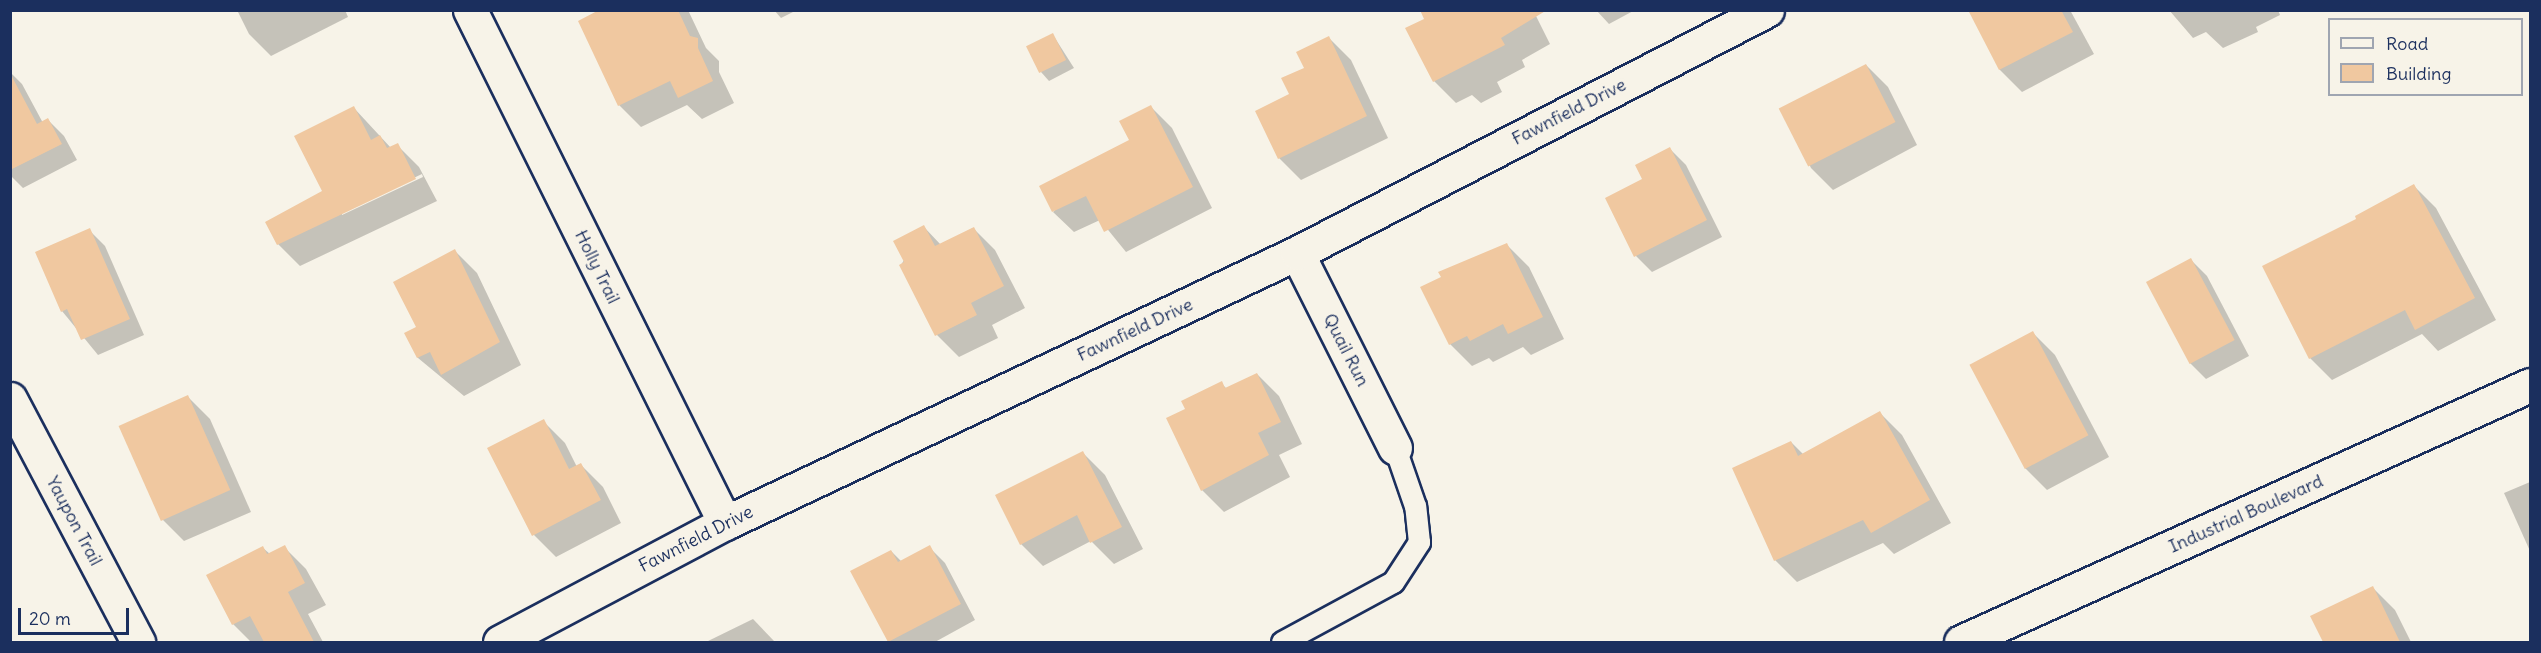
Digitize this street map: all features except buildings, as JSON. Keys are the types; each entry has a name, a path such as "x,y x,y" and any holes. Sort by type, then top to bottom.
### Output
{"street":[{"name":"Holly Trail","path":"470,10 725,523"},
{"name":"Fawnfield Drive","path":"500,642 725,523 1297,253 1767,10"},
{"name":"Quail Run","path":"1297,253 1395,448"},
{"name":"Industrial Boulevard","path":"1961,642 2530,385"},
{"name":"Yaupon Trail","path":"10,399 138,642"}],"lane":[{"path":"1282,642 1393,582 1419,542 1415,506 1395,448"}]}
